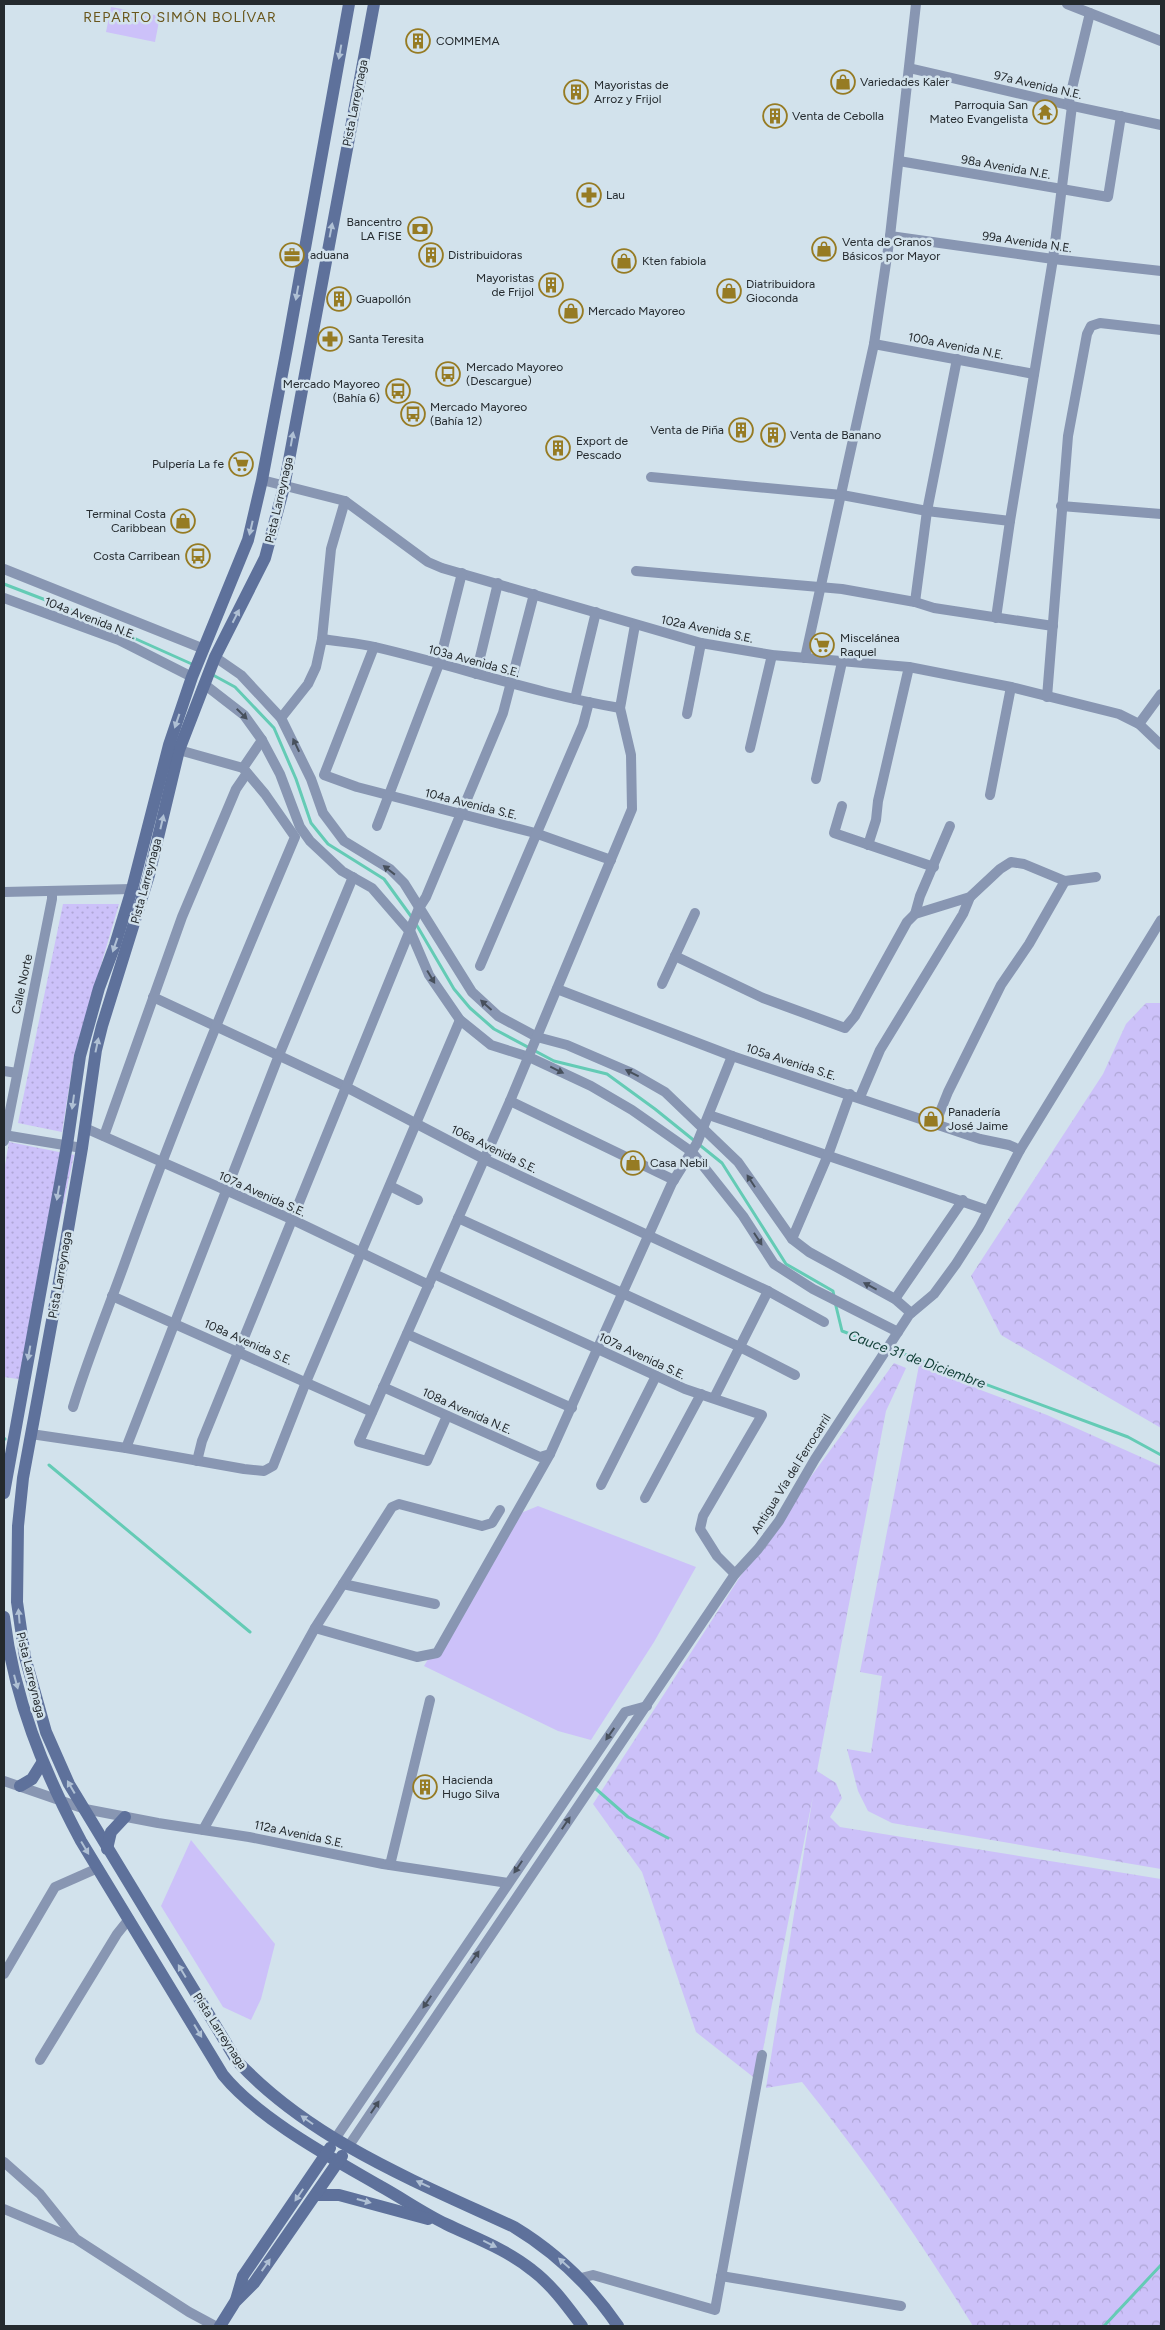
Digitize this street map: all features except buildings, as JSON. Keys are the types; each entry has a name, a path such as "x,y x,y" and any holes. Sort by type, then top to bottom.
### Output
{"main road":[{"name":"Pista Larreynaga","path":"4,1493 67,1145 80,1056 91,1014 132,889 168,745 193,676 248,540 262,480 349,4"},
{"name":"Pista Larreynaga","path":"374,4 284,487 265,558 215,658 179,750 149,875 96,1050 82,1148 23,1478 18,1526 16,1575 20,1629 31,1685 46,1732 69,1784 237,2061 274,2096 348,2147 514,2226 540,2242 581,2278 601,2301 618,2326"},
{"name":"Pista Larreynaga","path":"4,1617 15,1680 42,1763 60,1802 223,2075 246,2100 338,2162 445,2224 501,2249 531,2268 546,2282 582,2326"},
{"path":"20,1786 32,1779 42,1763"},
{"path":"107,1849 111,1832 125,1817"},
{"path":"235,2302 243,2276 335,2139"},
{"path":"311,2145 318,2166"},
{"path":"220,2326 235,2302 254,2283 348,2147"},
{"path":"316,2195 340,2195 445,2224"}],"street":[{"path":"805,658 874,344 890,236 916,4"},
{"path":"1073,5 1161,41"},
{"path":"996,618 1053,259 1070,106 1090,13"},
{"name":"97a Avenida N.E.","path":"909,68 1070,106 1161,125"},
{"name":"98a Avenida N.E.","path":"899,161 1108,197 1121,116"},
{"name":"99a Avenida N.E.","path":"890,236 1053,259 1161,271"},
{"path":"1047,697 1068,436 1087,334 1091,326 1100,323 1161,330"},
{"name":"100a Avenida N.E.","path":"874,344 1034,374"},
{"path":"915,602 927,511 956,359"},
{"path":"651,477 842,495 927,511 1010,522"},
{"name":"102a Avenida S.E.","path":"262,480 345,501 428,562 635,625 701,643 772,655 909,668 1011,687 1119,714 1139,724 1161,745"},
{"path":"281,718 308,684 316,667 322,639 330,549 345,501"},
{"path":"1061,506 1161,514"},
{"path":"4,569 203,651"},
{"path":"636,570 842,589 915,602 934,608 1053,626"},
{"path":"377,826 440,664 462,573"},
{"path":"476,674 498,583"},
{"path":"198,1461 202,1441 292,1219 415,920 503,713 534,594"},
{"name":"104a Avenida N.E.","path":"4,598 119,640 193,676"},
{"path":"575,699 596,612"},
{"path":"447,1416 427,1461 359,1442 510,1101 632,809 631,755 620,708 635,625"},
{"name":"103a Avenida S.E.","path":"322,639 374,647 575,699 620,708"},
{"path":"687,714 701,643"},
{"name":"104a Avenida S.E.","path":"374,647 324,775 357,788 535,833 611,860"},
{"path":"750,748 772,655"},
{"path":"215,658 240,675 281,718 292,736 311,779 323,813 344,841 390,869 404,883 429,975 460,1020 491,1045 529,1055 591,1086 632,1110 692,1152 743,1216 774,1264 834,1300 900,1328"},
{"path":"816,779 842,662"},
{"path":"868,845 876,820 878,801 909,668"},
{"path":"205,682 244,715 262,740 280,774 300,827 310,842 342,871 372,888 415,920 472,992 498,1016 536,1039 567,1044 632,1073 665,1092 738,1162 792,1239 809,1252 895,1300 910,1314"},
{"path":"990,795 1011,687"},
{"path":"1139,724 1161,694"},
{"path":"480,966 583,724 589,702"},
{"path":"104,1136 182,917 236,789 262,740"},
{"path":"179,750 245,771 265,794 295,837 310,842"},
{"path":"842,806 834,833 934,867"},
{"path":"915,914 920,896 950,826"},
{"path":"73,1407 89,1354 161,1163 215,1025 295,837"},
{"path":"792,1239 855,1095 880,1050 963,914 970,897 1000,869 1011,862 1024,864 1065,881 1096,877"},
{"path":"126,1448 279,1055 353,877"},
{"path":"936,1122 948,1092 1001,985 1029,944 1065,881"},
{"path":"4,892 132,889"},
{"name":"Calle Norte","path":"4,1137 52,892"},
{"path":"675,956 763,998 845,1028 855,1016 907,922 915,914 970,897"},
{"path":"662,984 695,913"},
{"name":"Antigua Vía del Ferrocarril","path":"348,2147 735,1574 758,1549 779,1521 815,1459 900,1328 910,1314 934,1294 956,1264 979,1228 1020,1150 1161,920"},
{"name":"105a Avenida S.E.","path":"557,988 732,1056 936,1122 980,1139 1009,1145 1020,1150"},
{"name":"106a Avenida S.E.","path":"153,997 346,1087 484,1159 768,1291 824,1322"},
{"path":"31,1434 264,1471 273,1466 306,1382 460,1020"},
{"path":"315,1628 417,1657 437,1654 572,1408 674,1180 692,1152 704,1128 732,1056"},
{"path":"4,1071 17,1073"},
{"path":"510,1101 674,1180"},
{"path":"709,1115 987,1210"},
{"name":"107a Avenida S.E.","path":"84,1128 292,1219 361,1254 429,1284"},
{"path":"4,1137 82,1148"},
{"path":"390,1186 418,1200"},
{"path":"895,1300 962,1200"},
{"path":"458,1218 740,1347 795,1375"},
{"name":"107a Avenida S.E.","path":"434,1274 685,1389 762,1415 703,1516 700,1529 717,1556 735,1574"},
{"path":"714,1398 768,1291"},
{"name":"108a Avenida S.E.","path":"112,1296 372,1412"},
{"path":"407,1334 572,1408"},
{"path":"601,1485 656,1376"},
{"name":"108a Avenida N.E.","path":"383,1387 447,1416 545,1456"},
{"path":"645,1498 701,1394"},
{"path":"202,1830 315,1628 392,1507 399,1504 482,1526 492,1523 500,1510"},
{"path":"343,1584 435,1604"},
{"path":"390,1865 430,1700"},
{"path":"335,2139 625,1712 647,1706"},
{"name":"112a Avenida S.E.","path":"4,1781 60,1802 85,1809 249,1837 390,1865 508,1883"},
{"path":"4,1974 55,1887 98,1868"},
{"path":"40,2060 129,1919"},
{"path":"581,2278 592,2275 715,2310 762,2054"},
{"path":"4,2162 40,2194 76,2239"},
{"path":"4,2209 76,2239 189,2312 215,2326"},
{"path":"721,2276 902,2306"}],"green space":[{"path":"111,7 160,16 155,42 106,32"},
{"path":"63,904 119,904 74,1056 62,1132 18,1123"},
{"path":"1146,1003 1161,1003 1161,1428 1001,1335 971,1276 1103,1074 1126,1024"},
{"path":"9,1142 74,1155 25,1380 4,1377 4,1171"},
{"path":"920,1360 978,1389 1047,1415 1161,1466 1161,1869 892,1823 868,1811 858,1791 847,1749 871,1753 882,1676 860,1672"},
{"path":"894,1363 906,1368 886,1411 817,1771 836,1783 842,1798 830,1817 840,1827 1161,1879 1161,2326 973,2326 892,2202 802,2082 766,2088 813,1796 757,2080 696,2032 642,1872 593,1804 758,1549"},
{"path":"538,1506 696,1567 654,1642 591,1740 558,1731 424,1666 516,1515"},
{"path":"191,1840 275,1944 261,1999 251,2020 223,2007 161,1906"}],"waterway":[{"path":"4,584 69,609 194,665"},
{"path":"213,675 235,687 274,728 296,779 311,823 328,844 384,879 413,919"},
{"name":"Cauce 31 de Diciembre","path":"416,924 454,989 470,1008 494,1029 554,1061 607,1074 655,1109 722,1163 786,1264 833,1291 834,1296"},
{"name":"Cauce 31 de Diciembre","path":"835,1302 842,1331 1128,1437 1161,1455"},
{"path":"49,1465 250,1632"},
{"path":"596,1789 628,1817 668,1838"},
{"path":"1104,2326 1161,2265"}],"place":[{"name":"COMMEMA","path":"418,41"},
{"name":"Variedades Kaler","path":"843,82"},
{"name":"Mayoristas de Arroz y Frijol","path":"576,92"},
{"name":"Parroquia San Mateo Evangelista","path":"1045,112"},
{"name":"Venta de Cebolla","path":"775,116"},
{"name":"Lau","path":"589,195"},
{"name":"Bancentro LA FISE","path":"420,229"},
{"name":"Venta de Granos Básicos por Mayor","path":"824,249"},
{"name":"aduana","path":"292,255"},
{"name":"Distribuidoras","path":"431,255"},
{"name":"Kten fabiola","path":"624,261"},
{"name":"Mayoristas de Frijol","path":"551,285"},
{"name":"Diatribuidora Gioconda","path":"729,291"},
{"name":"Guapollón","path":"339,299"},
{"name":"Mercado Mayoreo","path":"571,311"},
{"name":"Santa Teresita","path":"330,339"},
{"name":"Mercado Mayoreo (Descargue)","path":"448,374"},
{"name":"Mercado Mayoreo (Bahía 6)","path":"398,391"},
{"name":"Mercado Mayoreo (Bahía 12)","path":"413,414"},
{"name":"Venta de Piña","path":"741,430"},
{"name":"Venta de Banano","path":"773,435"},
{"name":"Export de Pescado","path":"558,448"},
{"name":"Pulpería La fe","path":"241,464"},
{"name":"Terminal Costa Caribbean","path":"183,521"},
{"name":"Costa Carribean","path":"198,556"},
{"name":"Miscelánea Raquel","path":"822,645"},
{"name":"Panadería José Jaime","path":"931,1119"},
{"name":"Casa Nebil","path":"633,1163"},
{"name":"Hacienda Hugo Silva","path":"425,1787"}],"district":[{"name":"REPARTO SIMÓN BOLÍVAR","path":"180,17"}]}
